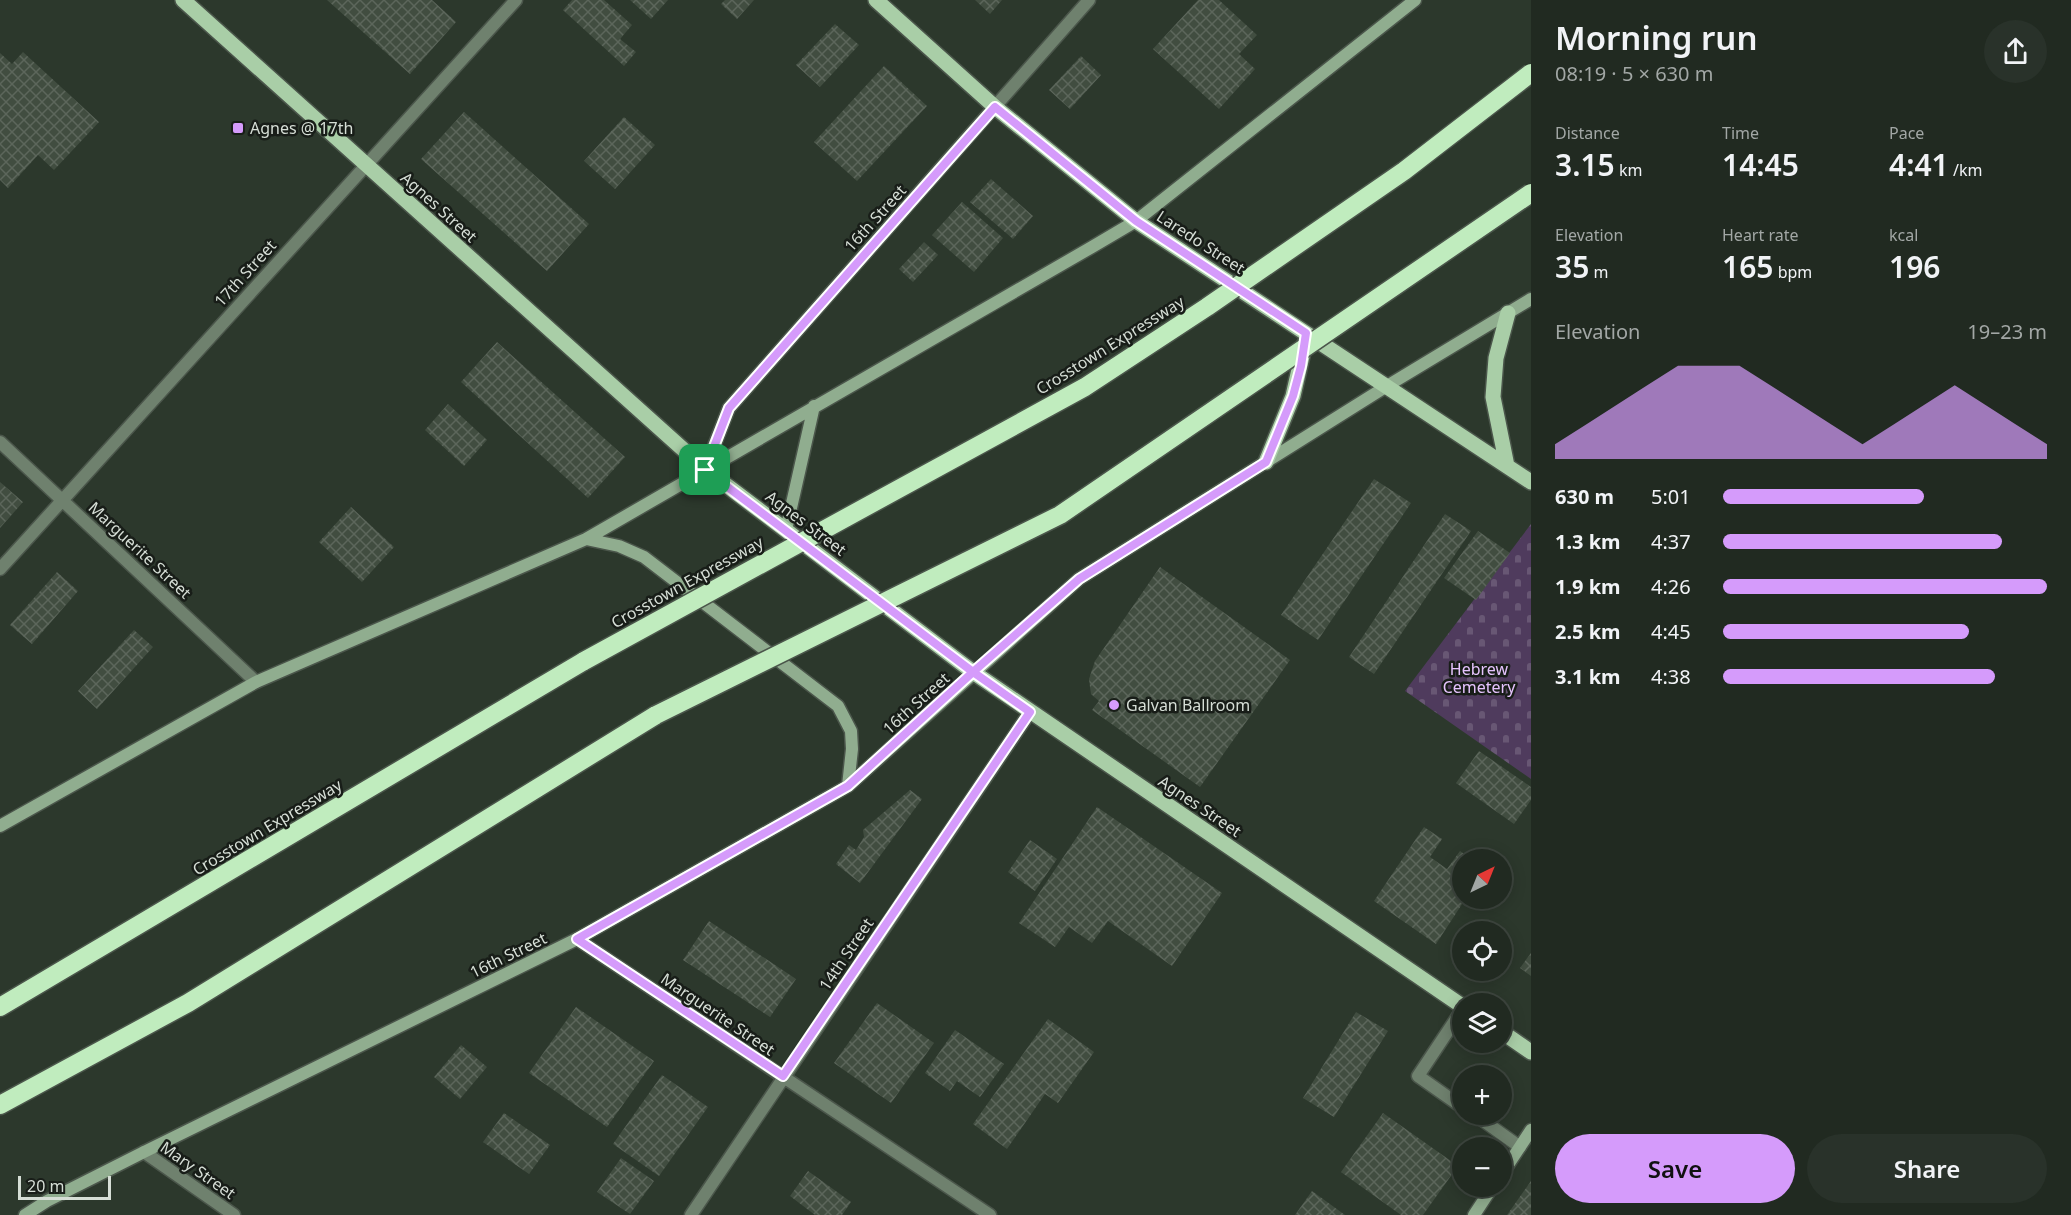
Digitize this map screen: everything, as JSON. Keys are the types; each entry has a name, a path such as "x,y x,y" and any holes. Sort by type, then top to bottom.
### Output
{"highway":[{"name":"Crosstown Expressway","path":"0,1007 584,661 1085,387 1394,178 1531,74"},
{"path":"0,1105 188,1003 656,715 1060,515 1531,194"}],"main road":[{"name":"Agnes Street","path":"183,0 705,470 973,672 1452,999"},
{"name":"Laredo Street","path":"876,0 995,107 1136,221 1531,482"},
{"path":"0,826 256,682 586,539 1136,221 1415,0"},
{"path":"973,672 1079,579 1531,298"},
{"path":"1507,466 1493,397 1496,358 1508,313"},
{"path":"1266,462 1293,396 1306,333"},
{"path":"786,531 814,406"},
{"path":"586,539 619,546 644,556 838,706 851,731 852,749 848,786"},
{"name":"16th Street","path":"25,1215 47,1201 144,1152 577,939 848,786 973,672"},
{"path":"1512,1039 1531,1052"},
{"path":"1512,1159 1531,1130"},
{"path":"1474,1215 1486,1197"}],"street":[{"name":"17th Street","path":"0,569 516,0"},
{"name":"16th Street","path":"705,470 729,408 1089,0"},
{"name":"Marguerite Street","path":"0,442 256,682"},
{"name":"14th Street","path":"691,1215 1030,712"},
{"name":"Marguerite Street","path":"577,939 990,1215"},
{"path":"1452,1025 1418,1076 1452,1100"},
{"path":"1489,1125 1520,1147"},
{"name":"Mary Street","path":"144,1152 234,1215"}],"green space":[{"name":"Hebrew Cemetery","path":"1531,524 1531,779 1405,691"}],"building":[{"path":"327,0 432,0 456,22 410,74"},
{"path":"572,0 604,0 632,25 620,39 636,52 624,66 563,10"},
{"path":"630,0 668,0 651,19"},
{"path":"725,0 754,0 737,19 721,4"},
{"path":"975,0 1002,0 990,14"},
{"path":"1198,0 1219,0 1257,35 1239,54 1255,69 1219,109 1153,49"},
{"path":"835,24 859,45 820,87 796,65"},
{"path":"23,52 99,122 54,170 38,155 8,188 0,180 0,53 12,64"},
{"path":"1081,56 1101,75 1070,109 1049,90"},
{"path":"884,66 927,106 857,181 814,142"},
{"path":"464,112 589,224 547,271 421,159"},
{"path":"624,117 655,145 615,189 584,161"},
{"path":"991,179 1033,216 1013,239 970,202"},
{"path":"962,202 1003,238 974,272 932,235"},
{"path":"924,242 938,255 913,282 899,269"},
{"path":"497,342 625,457 588,498 461,382"},
{"path":"448,404 487,440 464,466 425,430"},
{"path":"1374,479 1411,503 1318,640 1281,615"},
{"path":"0,482 23,502 0,528"},
{"path":"351,507 394,547 362,582 319,542"},
{"path":"1445,514 1471,531 1374,674 1349,657"},
{"path":"1478,531 1510,553 1476,600 1444,578"},
{"path":"1160,567 1290,660 1200,787 1092,710 1099,701 1091,694 1089,679 1095,661"},
{"path":"57,572 78,591 32,644 10,625"},
{"path":"134,630 153,647 97,709 78,691"},
{"path":"1479,751 1531,787 1531,800 1514,824 1456,783"},
{"path":"910,790 922,799 860,883 836,864 849,845 856,850 864,837 863,830"},
{"path":"1097,807 1222,893 1172,966 1108,921 1092,943 1069,927 1055,947 1019,923"},
{"path":"1424,827 1442,839 1430,857 1447,869 1452,862 1452,909 1459,909 1436,944 1374,901"},
{"path":"1030,840 1057,859 1035,891 1008,872"},
{"path":"709,921 796,979 770,1017 683,960"},
{"path":"1531,953 1531,976 1520,968"},
{"path":"877,1003 934,1043 891,1103 834,1063"},
{"path":"576,1007 654,1061 607,1127 529,1073"},
{"path":"1356,1012 1388,1031 1334,1117 1303,1098"},
{"path":"1048,1019 1094,1052 1058,1103 1045,1094 1007,1149 973,1124"},
{"path":"955,1030 1004,1064 980,1097 957,1081 950,1091 925,1073"},
{"path":"461,1045 487,1067 460,1099 434,1077"},
{"path":"662,1075 708,1107 659,1176 613,1144"},
{"path":"504,1113 550,1145 529,1174 483,1142"},
{"path":"1383,1113 1452,1162 1452,1174 1423,1215 1401,1215 1341,1172"},
{"path":"621,1158 654,1181 630,1214 597,1192"},
{"path":"808,1171 851,1202 842,1215 815,1215 790,1196"},
{"path":"1531,1181 1531,1215 1507,1215"},
{"path":"1312,1191 1345,1215 1295,1215"}],"place":[{"name":"Agnes @ 17th","path":"238,128"},
{"name":"Galvan Ballroom","path":"1114,705"}],"route":[{"path":"705,470 729,408 995,107 1136,221 1306,333 1293,396 1266,462 1079,579 973,672 1030,712 783,1076 577,939 848,786 973,672 705,470"}]}
